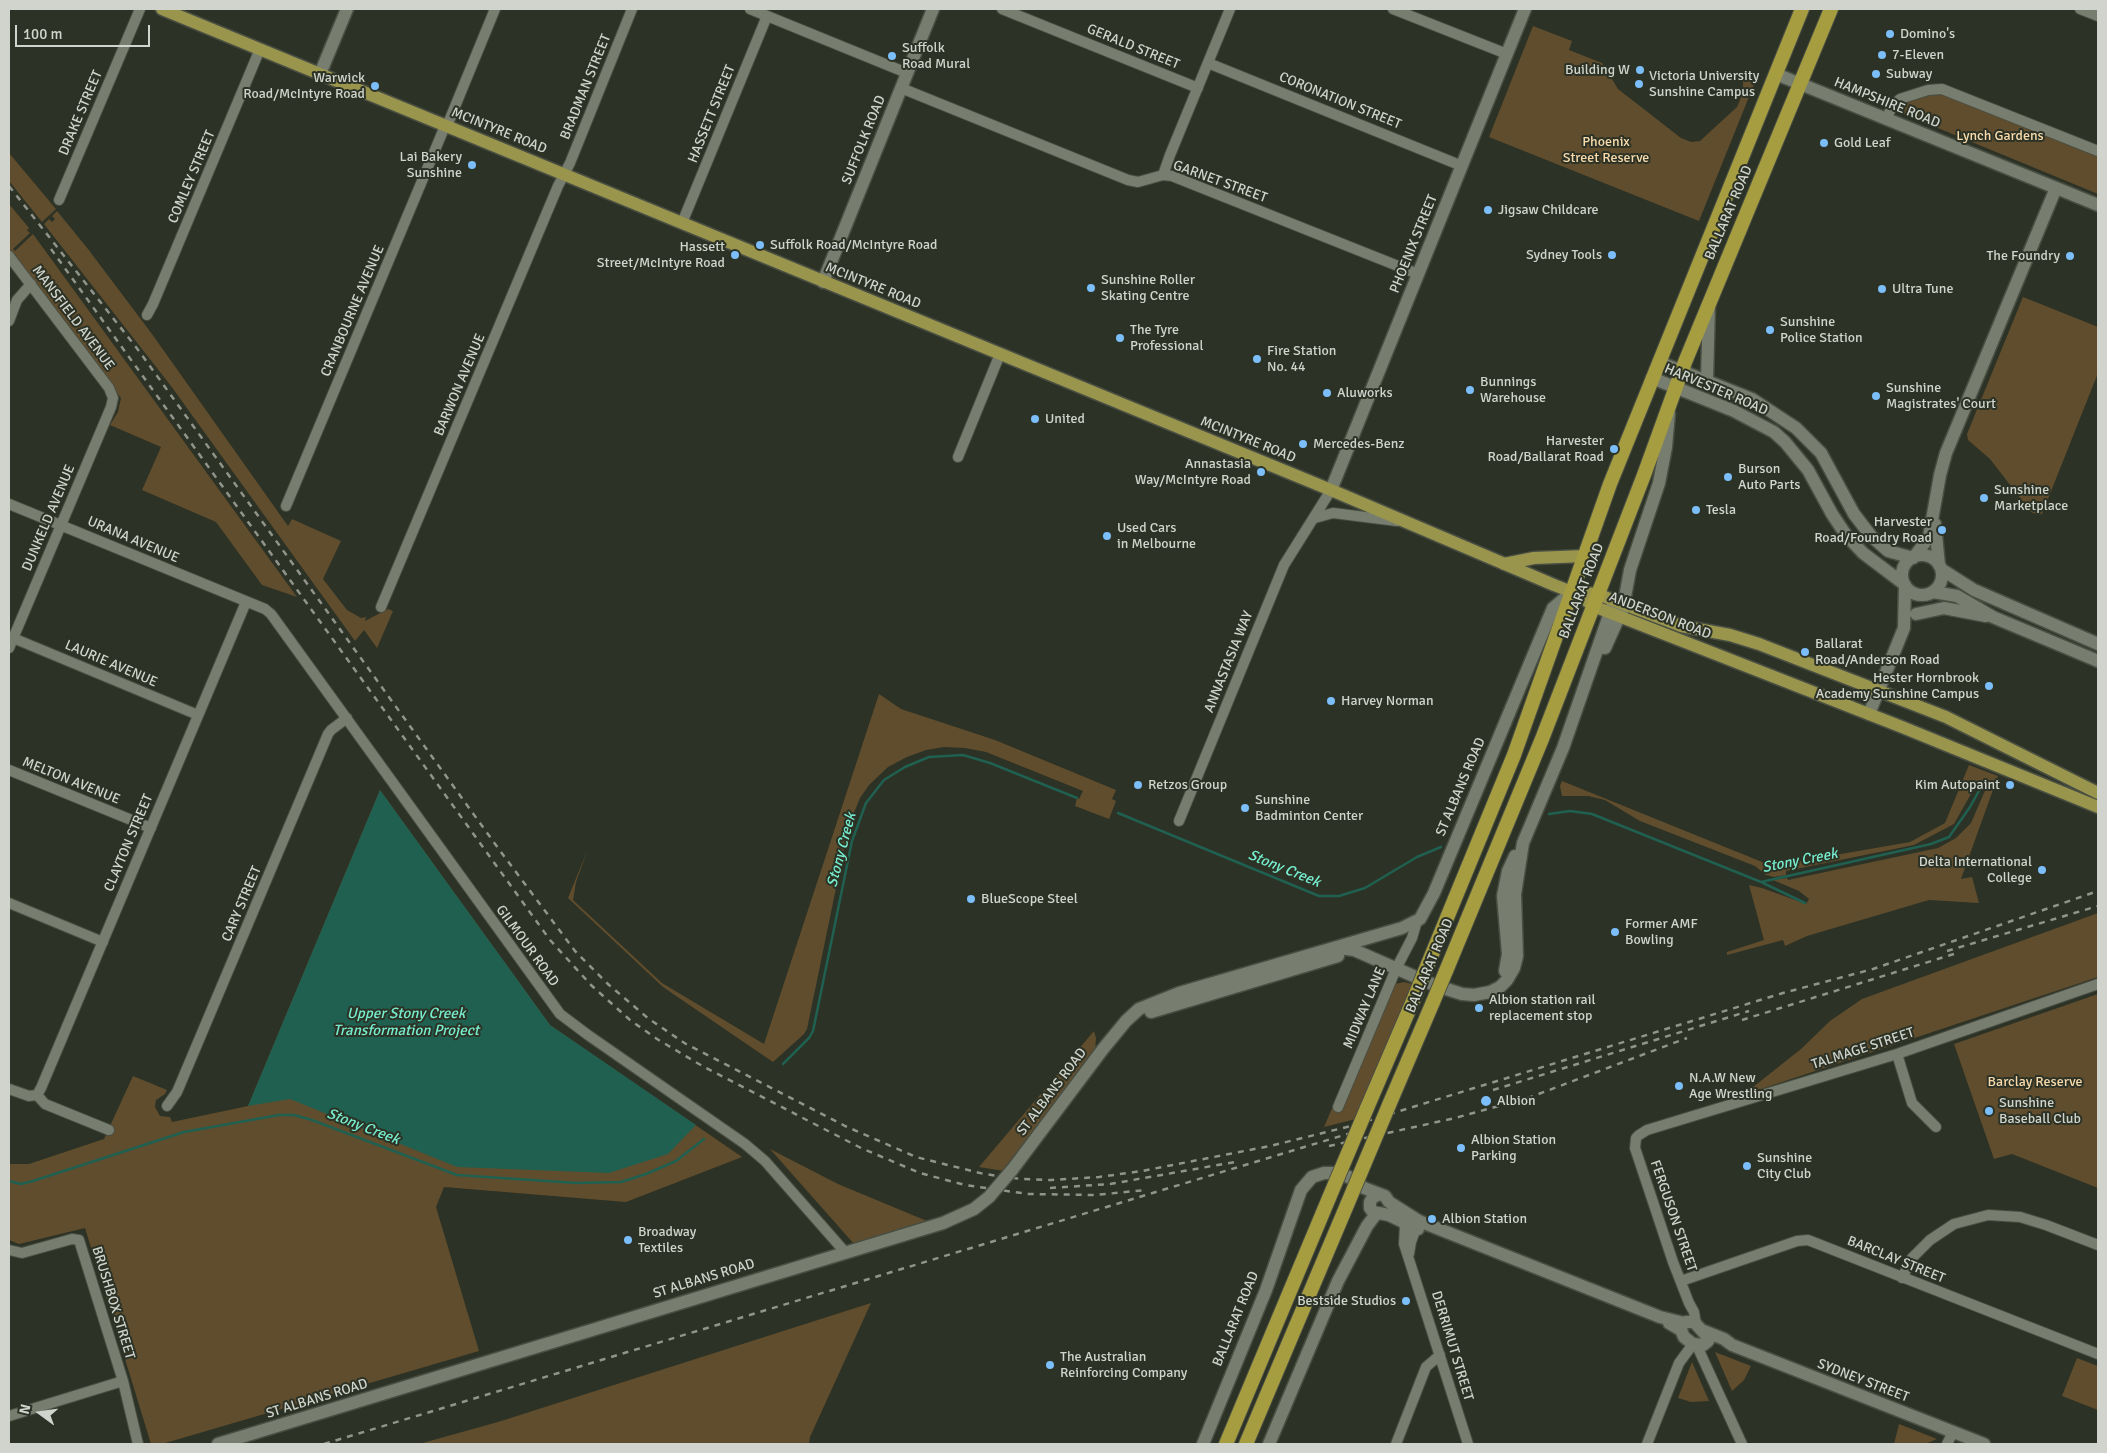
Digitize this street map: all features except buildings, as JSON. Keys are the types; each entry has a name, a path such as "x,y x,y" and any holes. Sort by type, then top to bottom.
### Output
{"highway":[{"name":"BALLARAT ROAD","path":"1226,1444 1501,789 1610,484 1802,9"},
{"name":"BALLARAT ROAD","path":"1246,1444 1388,1104 1446,971 1556,703 1644,475 1675,388 1831,9"}],"main road":[{"name":"MCINTYRE ROAD","path":"162,9 1331,490 1572,592"},
{"path":"1504,564 1534,558 1585,556"},
{"name":"ANDERSON ROAD","path":"1572,592 1617,608 1869,714 2098,807"},
{"name":"ANDERSON ROAD","path":"1617,608 1681,626 1752,642 1878,690 1946,717 2098,793"}],"street":[{"name":"DRAKE STREET","path":"59,200 140,9"},
{"path":"320,74 347,9"},
{"name":"CRANBOURNE AVENUE","path":"286,506 495,9"},
{"name":"BRADMAN STREET","path":"564,175 632,9"},
{"path":"750,9 907,73"},
{"name":"SUFFOLK ROAD","path":"823,282 933,9"},
{"name":"GERALD STREET","path":"1002,9 1198,88"},
{"path":"1163,175 1230,9"},
{"path":"1393,9 1506,54"},
{"name":"PHOENIX STREET","path":"1331,490 1506,54 1526,9"},
{"path":"2080,9 2098,16"},
{"name":"HASSETT STREET","path":"682,223 766,16"},
{"name":"COMLEY STREET","path":"147,315 260,50"},
{"name":"CORONATION STREET","path":"1208,63 1462,166"},
{"name":"HAMPSHIRE ROAD","path":"1776,74 2098,205"},
{"name":"GARNET STREET","path":"901,88 1128,180 1144,181 1163,175 1183,180 1418,274"},
{"path":"1887,118 1892,106 1900,99 1928,90 1942,88 2098,151"},
{"name":"BARWON AVENUE","path":"381,607 564,175"},
{"path":"1904,628 1904,585 1902,574 1904,568 1927,540 1946,453 2056,188"},
{"name":"MANSFIELD AVENUE","path":"9,256 109,388 113,398"},
{"path":"9,321 17,300 31,284"},
{"path":"1707,380 1709,304"},
{"path":"958,456 1000,354"},
{"name":"HARVESTER ROAD","path":"1659,362 1752,399 1776,413 1796,428 1821,453 1854,514 1865,529 1888,551 1914,557"},
{"name":"HARVESTER ROAD","path":"1652,378 1759,422 1774,432 1785,442 1808,470 1846,535 1863,553 1904,585"},
{"name":"DUNKELD AVENUE","path":"11,643 113,398"},
{"name":"ST ALBANS ROAD","path":"1337,947 1354,950 1396,969 1462,994 1482,994 1494,991 1502,986 1510,977 1517,952 1512,885 1523,843 1617,608 1630,570 1662,473 1670,403"},
{"name":"ANNASTASIA WAY","path":"1179,821 1284,565 1331,490"},
{"name":"URANA AVENUE","path":"9,504 246,602"},
{"path":"1869,714 1904,628 1940,584 1940,567 1933,512"},
{"path":"1315,518 1333,513 1410,523"},
{"path":"1914,557 1928,556 1940,567 1974,590 2098,644"},
{"path":"1904,585 1916,595 1926,595 1932,592 1956,596 1993,617 2098,661"},
{"name":"ST ALBANS ROAD","path":"218,1444 943,1223 974,1209 989,1197 1012,1170 1120,1028 1140,1009 1273,970 1337,947 1402,928 1417,921 1424,914 1553,608 1572,592"},
{"name":"CLAYTON STREET","path":"37,1095 42,1088 246,602"},
{"name":"GILMOUR ROAD","path":"246,602 272,614 560,1014 750,1147 765,1161 845,1252"},
{"path":"1916,614 1944,608 1993,617"},
{"name":"LAURIE AVENUE","path":"11,643 198,715"},
{"path":"1556,703 1576,711"},
{"name":"CARY STREET","path":"167,1106 178,1092 328,734 347,718"},
{"name":"MELTON AVENUE","path":"9,770 151,828"},
{"path":"9,903 102,942"},
{"name":"MIDWAY LANE","path":"1338,1107 1396,969 1412,938 1417,921"},
{"name":"ST ALBANS ROAD","path":"1273,970 1335,956 1369,957"},
{"name":"TALMAGE STREET","path":"1636,1138 1647,1130 1897,1054 2098,984"},
{"path":"1897,1054 1912,1103 1936,1128"},
{"path":"9,1089 29,1096 37,1095 45,1104 109,1130"},
{"name":"FERGUSON STREET","path":"1636,1138 1635,1148 1688,1303 1694,1334"},
{"name":"BALLARAT ROAD","path":"1203,1444 1266,1290 1296,1202 1306,1183 1318,1175 1336,1173 1349,1177 1378,1195"},
{"path":"1269,1444 1338,1282 1367,1226 1379,1214 1389,1208 1389,1202 1385,1196 1378,1195 1373,1197 1370,1202 1370,1208 1379,1214"},
{"name":"SYDNEY STREET","path":"1389,1202 1413,1224"},
{"name":"SYDNEY STREET","path":"1379,1214 1466,1241 1660,1317 1694,1334 1732,1345 1953,1432 1966,1441 1984,1444"},
{"path":"1902,1278 1912,1258 1930,1240 1954,1224 1988,1215 2020,1217 2098,1245"},
{"name":"DERRIMUT STREET","path":"1413,1224 1409,1256 1468,1444"},
{"name":"BRUSHBOX STREET","path":"9,1250 22,1254 72,1239 79,1240 123,1381 138,1444"},
{"name":"BARCLAY STREET","path":"1681,1281 1797,1241 1808,1240 2098,1354"},
{"path":"1647,1444 1679,1363 1694,1334"},
{"path":"1694,1334 1742,1444"},
{"path":"1396,1444 1426,1367 1440,1355"},
{"path":"9,1416 123,1381"},
{"path":"1948,1444 1953,1432"}],"green space":[{"name":"Phoenix Street Reserve","path":"1533,26 1572,41 1569,50 1602,63 1618,89 1681,138 1691,142 1700,141 1737,107 1742,95 1744,73 1754,73 1757,77 1699,221 1489,137"},
{"name":"Lynch Gardens","path":"1933,93 1947,96 2098,157 2098,194 1899,112 1902,105"},
{"path":"9,153 56,209 42,222 9,181"},
{"path":"9,204 29,228 27,230 30,233 13,249 15,251 33,234 297,597 262,585 216,522 142,490 161,447 110,425 118,412 121,398 9,250"},
{"path":"57,211 152,334 288,526 292,519 341,541 323,579 347,610 361,618 366,617 365,621 388,609 393,611 377,648 364,630 355,641 171,386 44,224 49,219 52,222 55,219 52,216"},
{"path":"2023,297 2098,327 2098,373 2042,514 2038,515 2031,512 1990,459 1968,440 1967,434"},
{"path":"879,694 901,709 995,740 1116,790 1112,799 1116,801 1109,819 1075,806 1077,798 1079,799 1083,791 986,752 965,748 944,747 926,750 888,767 869,785 860,798 849,825 807,1029 773,1062 663,987 568,898 588,849 576,882 573,900 662,983 764,1044"},
{"path":"1969,765 1998,776 1961,879 1972,877 1979,903 1929,900 1807,936 1785,946 1783,940 1727,955 1727,952 1764,940 1749,885 1806,904 1809,899 1799,891 1773,880 1787,878 1788,880 1938,848 1956,838 1971,823 1987,786 1982,784 1972,792 1954,824 1914,845 1786,871 1786,875 1774,877 1766,875 1755,866 1640,821 1605,800 1588,796 1562,796 1560,786 1562,781 1772,866 1910,842 1945,823"},
{"path":"380,790 550,1025 742,1157 626,1202 444,1187 436,1207 479,1351 162,1444 151,1444 85,1228 19,1244 9,1240 9,1164 29,1164 104,1139 133,1076 167,1090 165,1094 156,1100 155,1107 160,1116 170,1117 172,1122 248,1106"},
{"path":"2098,913 2098,977 1743,1095 1801,1049 1830,1021 1862,999"},
{"path":"1404,982 1412,984 1356,1119 1324,1127 1333,1106 1343,1107 1388,998 1395,984"},
{"name":"Barclay Reserve","path":"2098,994 2098,1188 2012,1154 1994,1159 1954,1044"},
{"path":"1094,1031 1096,1038 1095,1051 1004,1171 979,1167"},
{"path":"770,1149 838,1184 927,1221 854,1244"},
{"path":"871,1303 810,1437 809,1444 419,1444 498,1422"},
{"path":"1715,1352 1751,1366 1744,1380 1732,1391"},
{"path":"2077,1358 2098,1366 2098,1410 2062,1396"},
{"path":"1692,1362 1709,1401 1691,1402 1678,1398"},
{"path":"1899,1424 1937,1439 1925,1444 1894,1444"}],"water":[{"name":"Upper Stony Creek Transformation Project","path":"380,790 550,1025 696,1125 668,1154 609,1173 457,1167 290,1099 248,1106"}],"waterway":[{"name":"Stony Creek","path":"783,1064 809,1038 813,1031 852,841 866,803 884,780 905,767 929,757 963,755 990,763 1077,798"},
{"name":"Stony Creek","path":"1549,814 1570,811 1592,814 1761,882 1931,844 1949,837 1980,789"},
{"name":"Stony Creek","path":"1118,813 1319,896 1339,896 1365,888 1417,857 1441,847"},
{"path":"1763,883 1805,903"},
{"name":"Stony Creek","path":"9,1181 21,1184 33,1181 184,1132 279,1115 294,1115 312,1120 457,1175 576,1183 621,1182 646,1174 676,1161 704,1139"}],"railway":[{"path":"9,186 139,351 498,848 575,951 609,985 649,1019 686,1044 845,1126 916,1157 984,1174 1021,1179 1052,1180 1099,1177 1142,1171 1270,1146 1351,1126 1783,993 1873,969 2098,891"},
{"path":"51,249 550,940 591,985 630,1020 657,1039 704,1067 861,1148 920,1173 965,1185 1028,1194 1095,1195 1146,1190"},
{"path":"1947,951 2098,906"},
{"path":"1742,1020 1957,953"},
{"path":"1493,1090 1749,1011"},
{"path":"1329,1146 1455,1118 1528,1098 1687,1038"},
{"path":"324,1444 1354,1132"},
{"path":"1050,1188 1110,1184 1235,1162"}],"place":[{"name":"Domino's","path":"1890,34"},
{"name":"7-Eleven","path":"1882,55"},
{"name":"Suffolk Road Mural","path":"892,56"},
{"name":"Building W","path":"1640,70"},
{"name":"Subway","path":"1876,74"},
{"name":"Victoria University Sunshine Campus","path":"1639,84"},
{"name":"Warwick Road/McIntyre Road","path":"375,86"},
{"name":"Gold Leaf","path":"1824,143"},
{"name":"Lai Bakery Sunshine","path":"472,165"},
{"name":"Jigsaw Childcare","path":"1488,210"},
{"name":"Suffolk Road/McIntyre Road","path":"760,245"},
{"name":"Hassett Street/McIntyre Road","path":"735,255"},
{"name":"Sydney Tools","path":"1612,255"},
{"name":"The Foundry","path":"2070,256"},
{"name":"Sunshine Roller Skating Centre","path":"1091,288"},
{"name":"Ultra Tune","path":"1882,289"},
{"name":"Sunshine Police Station","path":"1770,330"},
{"name":"The Tyre Professional","path":"1120,338"},
{"name":"Fire Station No. 44","path":"1257,359"},
{"name":"Bunnings Warehouse","path":"1470,390"},
{"name":"Aluworks","path":"1327,393"},
{"name":"Sunshine Magistrates' Court","path":"1876,396"},
{"name":"United","path":"1035,419"},
{"name":"Mercedes-Benz","path":"1303,444"},
{"name":"Harvester Road/Ballarat Road","path":"1614,449"},
{"name":"Annastasia Way/McIntyre Road","path":"1261,472"},
{"name":"Burson Auto Parts","path":"1728,477"},
{"name":"Sunshine Marketplace","path":"1984,498"},
{"name":"Tesla","path":"1696,510"},
{"name":"Harvester Road/Foundry Road","path":"1942,530"},
{"name":"Used Cars in Melbourne","path":"1107,536"},
{"name":"Ballarat Road/Anderson Road","path":"1805,652"},
{"name":"Hester Hornbrook Academy Sunshine Campus","path":"1989,686"},
{"name":"Harvey Norman","path":"1331,701"},
{"name":"Retzos Group","path":"1138,785"},
{"name":"Kim Autopaint","path":"2010,785"},
{"name":"Sunshine Badminton Center","path":"1245,808"},
{"name":"Delta International College","path":"2042,870"},
{"name":"BlueScope Steel","path":"971,899"},
{"name":"Former AMF Bowling","path":"1615,932"},
{"name":"Albion station rail replacement stop","path":"1479,1008"},
{"name":"N.A.W New Age Wrestling","path":"1679,1086"},
{"name":"Albion","path":"1486,1101"},
{"name":"Sunshine Baseball Club","path":"1989,1111"},
{"name":"Albion Station Parking","path":"1461,1148"},
{"name":"Sunshine City Club","path":"1747,1166"},
{"name":"Albion Station","path":"1432,1219"},
{"name":"Broadway Textiles","path":"628,1240"},
{"name":"Bestside Studios","path":"1406,1301"},
{"name":"The Australian Reinforcing Company","path":"1050,1365"}]}
